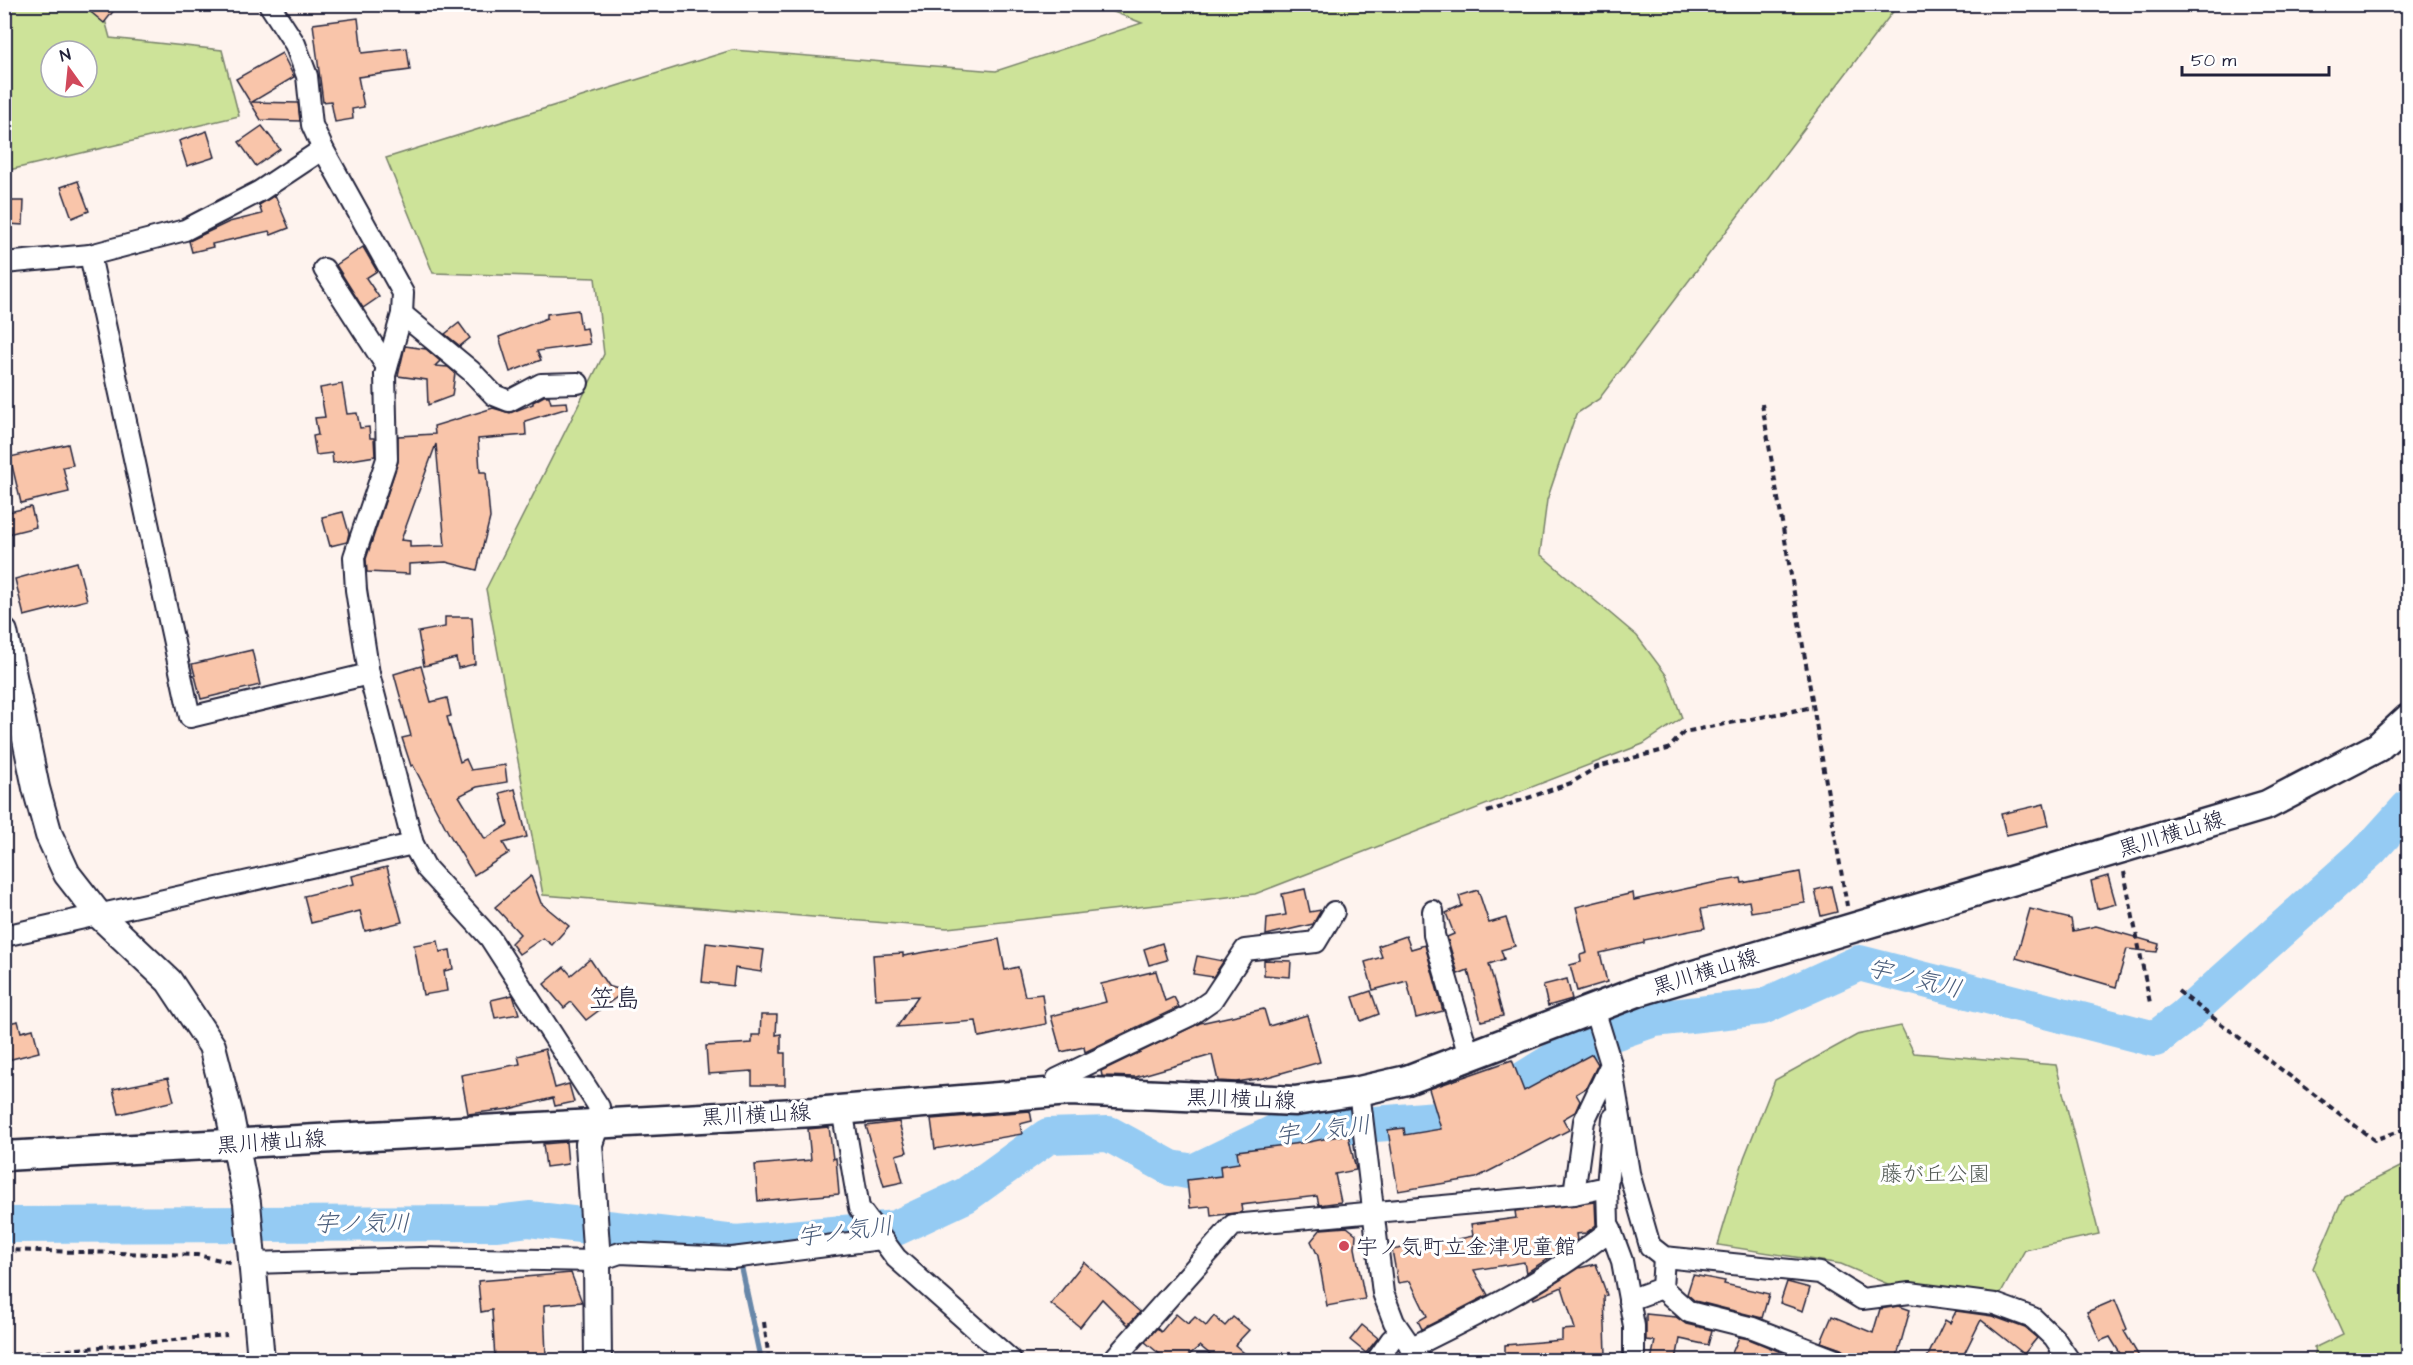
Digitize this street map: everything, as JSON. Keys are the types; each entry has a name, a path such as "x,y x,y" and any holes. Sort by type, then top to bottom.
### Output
{"main road":[{"name":"黒川横山線","path":"4,1156 842,1109 1054,1093 1360,1101 1469,1056 1596,1015 1640,991 2267,805 2378,747 2409,719"}],"street":[{"path":"269,4 295,44 307,76 312,125 323,149 404,293 402,314 387,367 387,459 354,557 356,590 369,674 413,844 426,868 490,938 599,1107 589,1144 596,1251 598,1360"},
{"path":"4,262 90,255 185,230 260,190 323,149"},
{"path":"90,255 190,717 369,674"},
{"path":"324,269 387,367"},
{"path":"402,314 494,395 509,401 541,384 578,383"},
{"path":"4,632 36,788 50,835 67,874 99,915 169,981 212,1046 236,1144 247,1203 261,1360"},
{"path":"4,936 413,844"},
{"path":"1433,911 1434,935 1469,1056"},
{"path":"1054,1093 1057,1079 1189,1016 1212,1000 1245,950 1316,942 1334,912"},
{"path":"1596,1015 1611,1064 1629,1173 1650,1246 1664,1257 1820,1273 1862,1299 1910,1293 1995,1304 2034,1318 2054,1338 2069,1360"},
{"path":"1574,1194 1584,1121 1611,1064"},
{"path":"1615,1089 1607,1187 1611,1229 1622,1261 1634,1326 1634,1360"},
{"path":"1360,1101 1383,1293 1410,1347"},
{"path":"842,1109 859,1208 879,1238 896,1258 1011,1360"},
{"path":"1113,1360 1233,1225 1574,1194 1607,1187"},
{"path":"1377,1360 1390,1340 1410,1347 1514,1297 1578,1256 1611,1229"},
{"path":"252,1263 596,1251 738,1258 879,1238"},
{"path":"1662,1288 1664,1257"},
{"path":"1629,1300 1662,1288"},
{"path":"1662,1288 1689,1312 1753,1328 1836,1360"}],"path":[{"path":"1762,404 1850,928"},
{"path":"1487,812 1571,783 1597,766 1668,749 1684,732 1813,707"},
{"path":"2120,849 2150,1004"},
{"path":"2178,991 2374,1140 2409,1128"},
{"path":"4,1250 197,1255 226,1262 252,1263"},
{"path":"764,1322 769,1360"},
{"path":"4,1356 227,1335"}],"green space":[{"path":"4,5 101,5 110,38 222,50 239,116 5,171"},
{"path":"1096,5 1898,5 1599,399 1576,414 1547,500 1540,554 1637,636 1667,676 1682,718 1643,744 1255,894 947,928 543,895 486,589 604,354 595,278 433,273 386,158 732,50 996,71 1142,23"},
{"name":"藤が丘公園","path":"1901,1026 1914,1053 2056,1065 2099,1234 2025,1250 1995,1304 1890,1285 1841,1264 1718,1245 1744,1158 1775,1080 1857,1035"},
{"path":"2408,1163 2408,1360 2315,1360 2314,1348 2343,1334 2313,1268 2344,1195"}],"building":[{"path":"81,4 119,4 104,23"},
{"path":"358,18 362,53 407,48 410,70 358,77 364,107 352,109 353,119 335,122 331,101 323,102 313,24"},
{"path":"282,53 294,77 252,102 298,103 300,121 261,120 236,79"},
{"path":"262,126 280,149 256,166 239,142"},
{"path":"207,131 215,157 187,166 179,141"},
{"path":"78,181 89,211 72,218 61,187"},
{"path":"275,195 289,228 271,235 269,231 212,244 213,247 192,252 189,241 229,222 262,214 259,205"},
{"path":"8,201 24,201 23,225 8,224"},
{"path":"363,247 377,271 366,278 379,297 363,308 336,265"},
{"path":"578,310 581,329 587,328 590,344 537,351 541,360 510,372 499,337 547,318 547,314"},
{"path":"459,323 470,338 460,346 445,334"},
{"path":"405,346 426,349 440,361 435,366 448,367 455,373 452,396 428,405 427,380 398,376"},
{"path":"342,384 347,414 357,413 360,428 369,427 370,438 374,438 375,456 333,463 332,453 316,455 313,436 318,435 315,418 325,417 320,388"},
{"path":"549,396 551,403 567,402 568,408 525,421 526,435 478,439 480,472 486,472 490,518 477,570 446,562 409,564 409,574 367,572 366,559 398,462 398,436 435,434 434,426 493,408 510,413 533,404","holes":["436,444 445,546 410,547 410,541 401,540"]},
{"path":"68,444 73,465 63,467 69,492 21,503 10,457"},
{"path":"31,507 36,527 4,535 4,513"},
{"path":"343,512 349,533 347,542 330,546 322,517"},
{"path":"77,562 87,600 24,616 15,579"},
{"path":"445,617 472,617 475,664 458,668 456,658 424,666 418,632 445,627"},
{"path":"252,650 260,685 201,699 192,664"},
{"path":"421,666 431,702 447,698 451,716 447,717 460,762 466,759 471,770 505,765 507,782 477,787 459,796 485,839 508,825 500,793 515,789 527,837 503,843 509,853 474,875 449,834 413,765 411,766 402,738 411,736 394,674"},
{"path":"2044,804 2049,825 2006,835 2001,814"},
{"path":"387,867 402,922 365,931 360,911 311,923 304,896 354,884 352,876"},
{"path":"1800,872 1805,903 1751,912 1749,901 1701,909 1705,928 1644,940 1644,943 1600,953 1607,982 1577,991 1570,965 1581,962 1580,955 1587,953 1576,907 1633,893 1634,900 1741,878 1742,883"},
{"path":"531,876 541,903 569,926 552,945 543,938 519,954 511,943 520,934 495,907"},
{"path":"2108,876 2116,904 2097,909 2091,881"},
{"path":"1831,886 1837,912 1821,916 1815,890"},
{"path":"1305,889 1310,912 1321,910 1313,924 1266,935 1267,918 1286,915 1282,894"},
{"path":"1478,890 1489,923 1506,918 1515,946 1501,950 1504,959 1489,964 1503,1016 1481,1021 1468,970 1458,974 1447,937 1454,934 1446,913 1462,906 1459,896"},
{"path":"2030,909 2071,919 2073,931 2096,926 2159,944 2157,952 2127,949 2116,987 2016,958"},
{"path":"1406,936 1411,949 1425,945 1443,1011 1416,1018 1407,981 1373,990 1365,962 1382,957 1378,946"},
{"path":"999,939 1005,970 1018,967 1025,996 1042,994 1046,1024 979,1037 976,1021 897,1027 918,996 876,999 873,955 903,953 903,956"},
{"path":"438,941 440,952 450,950 453,969 444,971 447,991 423,995 414,945"},
{"path":"706,943 764,950 761,972 735,968 733,986 702,982"},
{"path":"1162,943 1167,960 1149,965 1144,949"},
{"path":"1197,956 1223,962 1213,977 1193,974"},
{"path":"590,959 608,986 625,991 586,1020 571,1002 564,1008 544,984 564,967 571,975"},
{"path":"1264,960 1291,961 1290,977 1264,975"},
{"path":"1156,971 1165,1001 1174,997 1179,1007 1085,1052 1084,1047 1061,1052 1051,1016 1106,1002 1101,984"},
{"path":"1567,979 1572,999 1548,1006 1543,985"},
{"path":"1371,991 1379,1014 1361,1021 1353,997"},
{"path":"513,995 519,1014 495,1018 491,1000"},
{"path":"1264,1009 1269,1026 1307,1015 1320,1062 1264,1078 1236,1082 1218,1081 1212,1055 1136,1077 1102,1076 1101,1071 1200,1023"},
{"path":"761,1015 777,1015 776,1035 781,1034 781,1053 785,1053 785,1085 752,1085 752,1071 708,1074 706,1046 752,1043 752,1035 760,1035"},
{"path":"18,1021 21,1032 33,1029 39,1052 4,1061 4,1024"},
{"path":"545,1049 555,1088 569,1084 574,1102 555,1106 553,1098 509,1109 468,1114 461,1075 520,1064 518,1056"},
{"path":"1592,1054 1598,1064 1586,1088 1576,1094 1580,1101 1575,1112 1563,1119 1569,1130 1476,1178 1398,1191 1388,1130 1404,1128 1405,1135 1441,1129 1429,1089 1512,1060 1524,1091"},
{"path":"168,1078 174,1101 119,1114 113,1089"},
{"path":"1030,1111 1032,1121 1020,1124 1022,1134 935,1149 931,1119"},
{"path":"899,1122 907,1152 896,1155 903,1182 884,1186 866,1126"},
{"path":"829,1127 833,1159 836,1158 839,1194 758,1201 755,1165 811,1160 808,1129"},
{"path":"1348,1134 1356,1170 1335,1174 1341,1202 1319,1205 1317,1196 1241,1205 1242,1212 1211,1216 1210,1206 1190,1208 1187,1180 1221,1176 1220,1166 1239,1163 1237,1151 1309,1142"},
{"path":"566,1142 568,1164 546,1167 543,1144"},
{"path":"1595,1202 1596,1225 1586,1233 1576,1234 1577,1240 1526,1273 1524,1262 1474,1270 1488,1295 1422,1329 1418,1321 1427,1316 1410,1281 1398,1283 1392,1250 1412,1246 1413,1249 1473,1236 1471,1224 1516,1218 1515,1211"},
{"path":"1347,1227 1356,1234 1355,1248 1365,1299 1327,1306 1318,1256 1311,1241 1321,1229"},
{"path":"1084,1262 1140,1312 1128,1325 1102,1299 1080,1327 1051,1304"},
{"path":"1596,1264 1607,1295 1604,1296 1606,1354 1539,1356 1540,1360 1505,1358 1505,1345 1562,1340 1562,1330 1575,1329 1562,1287 1534,1299 1533,1297 1579,1268"},
{"path":"571,1273 582,1302 544,1305 546,1356 495,1359 492,1310 481,1312 478,1281"},
{"path":"1693,1275 1725,1281 1724,1284 1769,1294 1762,1318 1695,1301 1687,1294"},
{"path":"1787,1282 1810,1288 1803,1311 1780,1303"},
{"path":"2115,1300 2127,1329 2124,1331 2141,1360 2124,1360 2110,1337 2100,1341 2087,1312"},
{"path":"1899,1306 1910,1310 1896,1360 1848,1360 1846,1353 1841,1349 1821,1342 1832,1316 1873,1333 1880,1309"},
{"path":"1956,1311 1992,1316 2025,1328 2037,1338 2024,1354 1981,1320 1961,1360 1926,1360 1945,1320 1950,1323"},
{"path":"1176,1314 1188,1324 1195,1317 1206,1326 1214,1316 1225,1326 1233,1317 1249,1330 1235,1345 1252,1360 1217,1360 1200,1346 1183,1360 1167,1360 1145,1342 1157,1328 1161,1332"},
{"path":"1646,1314 1676,1317 1686,1324 1712,1330 1708,1345 1680,1339 1676,1360 1651,1360 1655,1341 1646,1340"},
{"path":"1362,1325 1378,1338 1366,1353 1350,1340"},
{"path":"1739,1337 1749,1339 1800,1360 1729,1360"}],"waterway":[{"name":"宇ノ気川","path":"4,1225 497,1223 529,1219 736,1243 896,1228 966,1195 1048,1136 1109,1134 1171,1168 1193,1172 1276,1132 1462,1117 1579,1045 1654,1019 1762,1007 1859,963 2155,1039 2185,1016 2371,849 2408,808"},
{"path":"736,1243 761,1360"}],"place":[{"name":"宇ノ気町立金津児童館","path":"1344,1246"}],"district":[{"name":"笠島","path":"615,998"}]}
